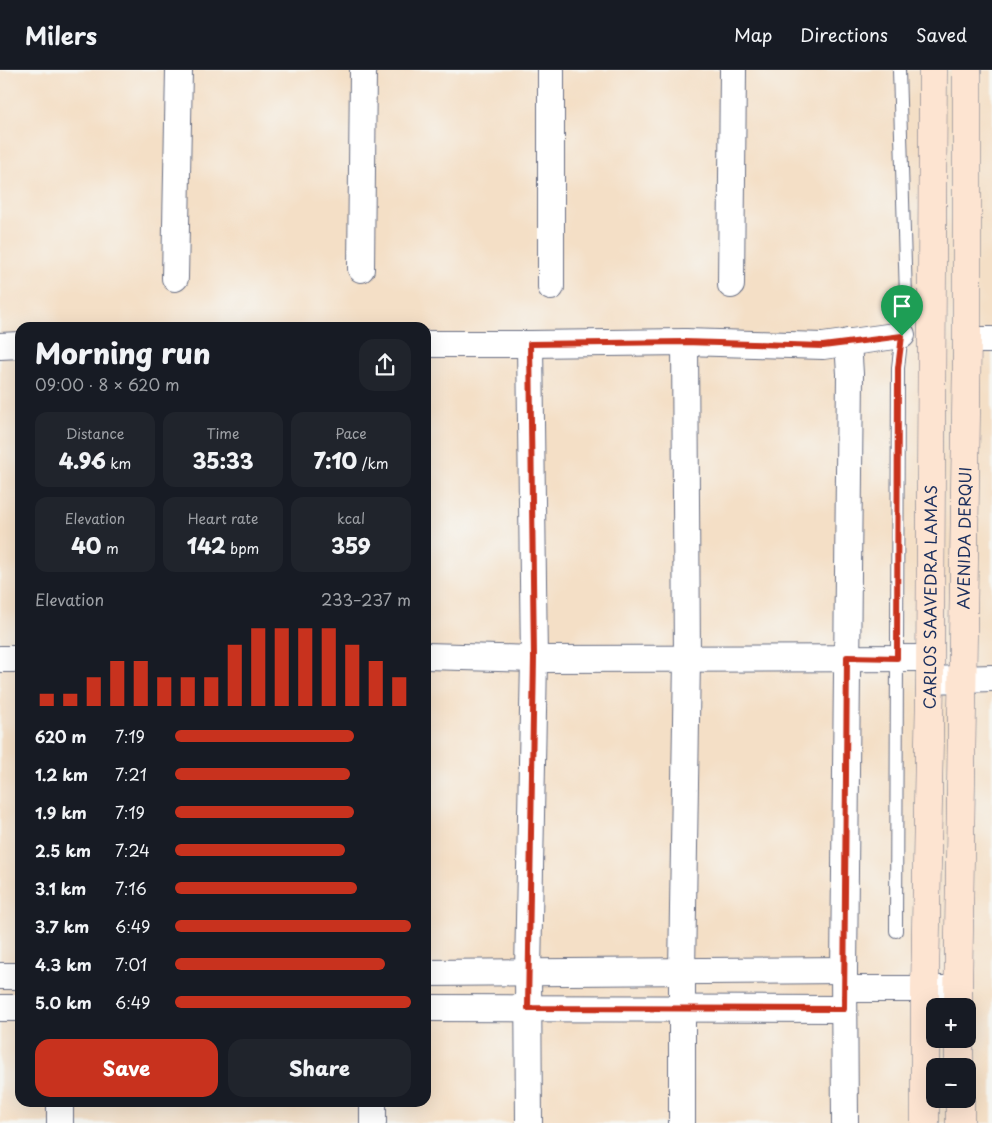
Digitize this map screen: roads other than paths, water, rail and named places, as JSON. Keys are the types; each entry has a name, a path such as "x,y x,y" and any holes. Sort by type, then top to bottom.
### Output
{"main road":[{"name":"CARLOS SAAVEDRA LAMAS","path":"926,1123 925,988 930,669 933,70"},
{"name":"AVENIDA DERQUI","path":"958,998 963,678 979,340 967,70"},
{"path":"960,1108 960,1123"}],"street":[{"path":"175,278 180,70"},
{"path":"361,269 363,70"},
{"path":"551,70 551,287"},
{"path":"732,285 733,70"},
{"path":"431,344 684,342 823,346 902,336"},
{"path":"682,1123 682,971 687,659 684,342"},
{"path":"845,1123 850,374 848,342"},
{"path":"529,1123 528,972 534,658 530,344"},
{"path":"0,346 15,345"},
{"path":"431,656 687,659 897,658 963,678 992,678"},
{"path":"0,659 15,659"},
{"path":"431,973 682,971 845,989"},
{"path":"0,976 15,976"},
{"path":"431,1008 682,1008 845,989 925,988 958,998"},
{"path":"0,1008 15,1008"},
{"path":"60,1107 60,1123"},
{"path":"373,1107 373,1123"}],"lane":[{"path":"896,931 898,368 906,297 898,70"}]}
